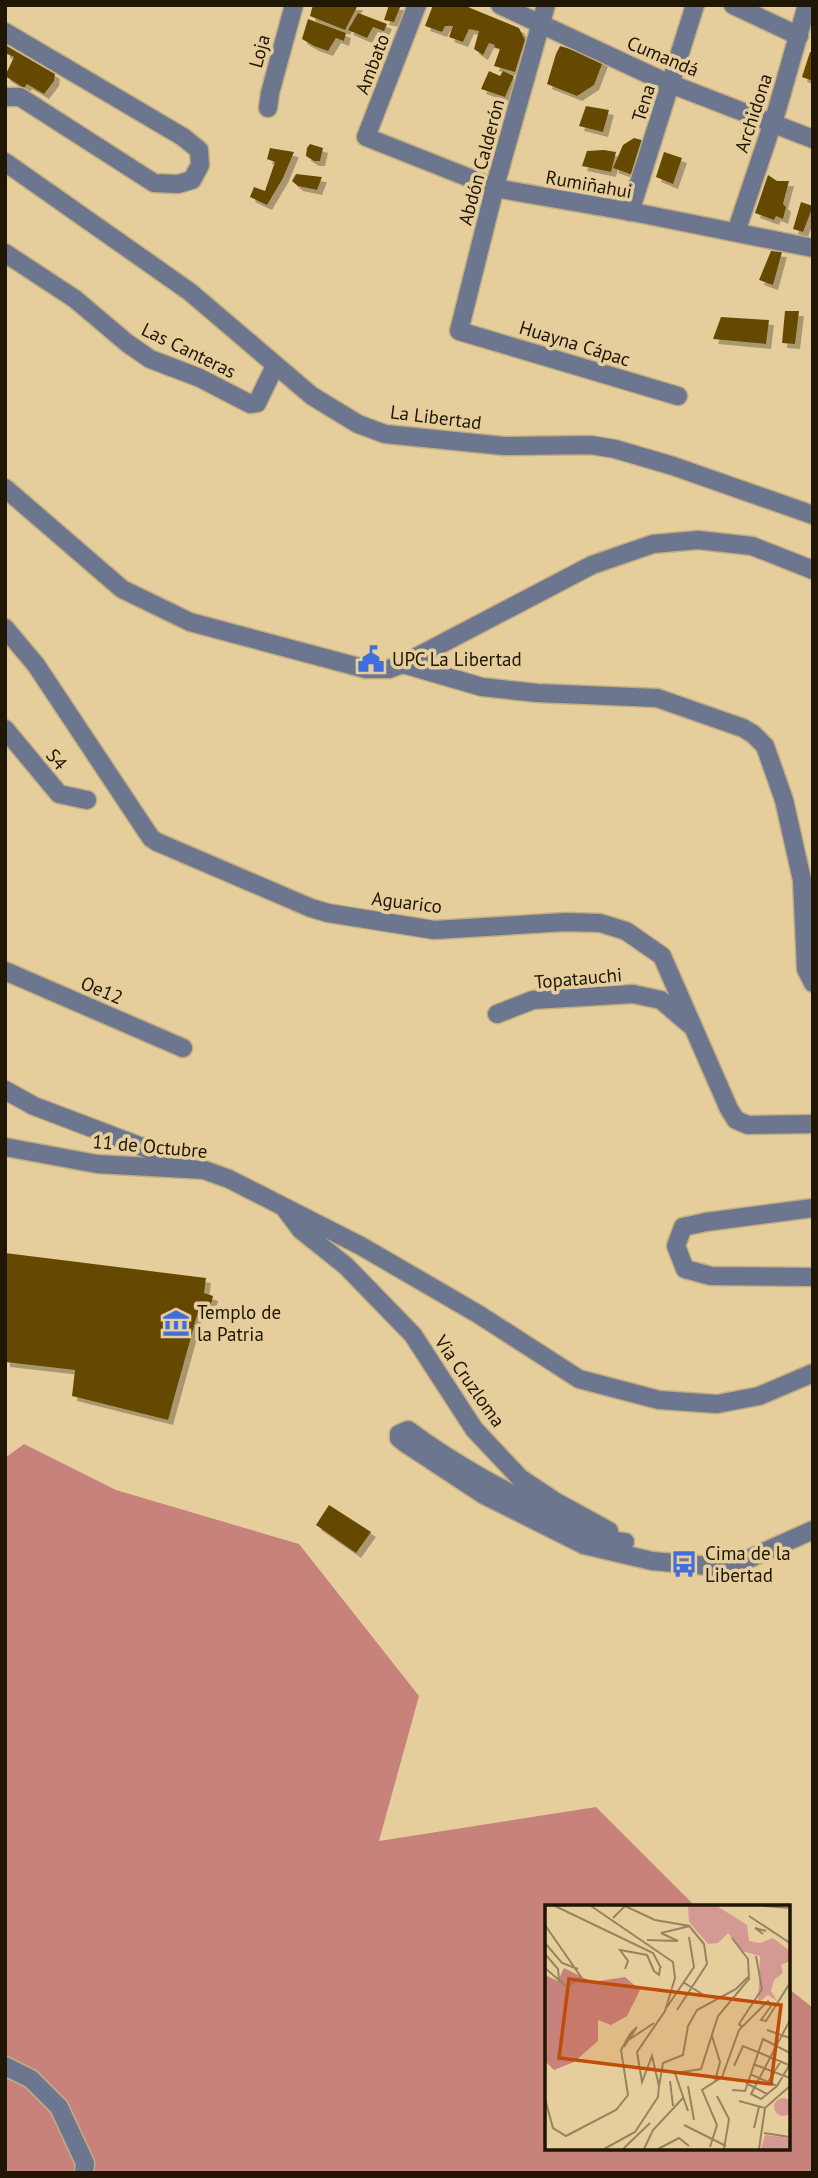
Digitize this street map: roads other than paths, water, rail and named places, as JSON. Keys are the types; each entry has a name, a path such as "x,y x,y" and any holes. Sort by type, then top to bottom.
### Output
{"street":[{"name":"Loja","path":"268,108 294,5"},
{"name":"Ambato","path":"366,137 417,5"},
{"name":"Cumandá","path":"500,5 671,83 813,139"},
{"name":"Abdón Calderón","path":"459,331 495,188 547,5"},
{"name":"Tena","path":"630,212 695,5"},
{"path":"733,5 799,36"},
{"name":"Archidona","path":"736,232 773,122 807,5"},
{"path":"5,32 183,137 199,150 200,165 192,180 178,184 154,183 20,97 5,97"},
{"name":"Rumiñahui","path":"366,137 495,188 813,248"},
{"name":"La Libertad","path":"5,162 190,292 312,396 358,424 385,434 504,446 591,445 615,449 673,466 813,515"},
{"name":"Las Canteras","path":"5,253 75,299 127,344 150,359 200,378 250,404 257,403 275,366"},
{"name":"Huayna Cápac","path":"459,331 678,396"},
{"path":"5,488 122,589 190,622 366,669 403,664 592,565 653,544 698,540 752,546 813,569"},
{"name":"Aguarico","path":"5,628 36,665 151,838 157,842 328,913 435,930 566,922 600,923 626,931 662,956 736,1120 748,1125 813,1124"},
{"path":"403,664 482,687 537,693 657,698 743,728 753,734 765,746 784,800 802,880 806,970 813,983"},
{"name":"S4","path":"5,729 59,794 87,800"},
{"name":"Oe12","path":"5,971 183,1048"},
{"name":"Topatauchi","path":"497,1014 533,1000 633,994 661,1000 695,1028"},
{"path":"5,1090 34,1106 204,1170"},
{"name":"11 de Octubre","path":"5,1147 97,1164 204,1170 229,1179 284,1207"},
{"path":"284,1207 361,1246 478,1314 579,1379 659,1400 717,1404 760,1396 813,1373"},
{"name":"Via Cruzloma","path":"284,1207 301,1230 346,1266 413,1335 474,1429 520,1478 636,1549 684,1564"},
{"path":"813,1208 683,1227 676,1246 685,1269 711,1276 813,1277"},
{"path":"625,1542 594,1536 469,1472 427,1446 408,1430 399,1434 399,1438 405,1443 484,1495 584,1545 652,1561 720,1567 746,1560 813,1530"},
{"path":"5,2066 31,2079 59,2107 85,2163 85,2173"}],"place":[{"name":"UPC La Libertad","path":"371,659"},
{"name":"Templo de la Patria","path":"176,1323"},
{"name":"Cima de la Libertad","path":"684,1564"}]}
